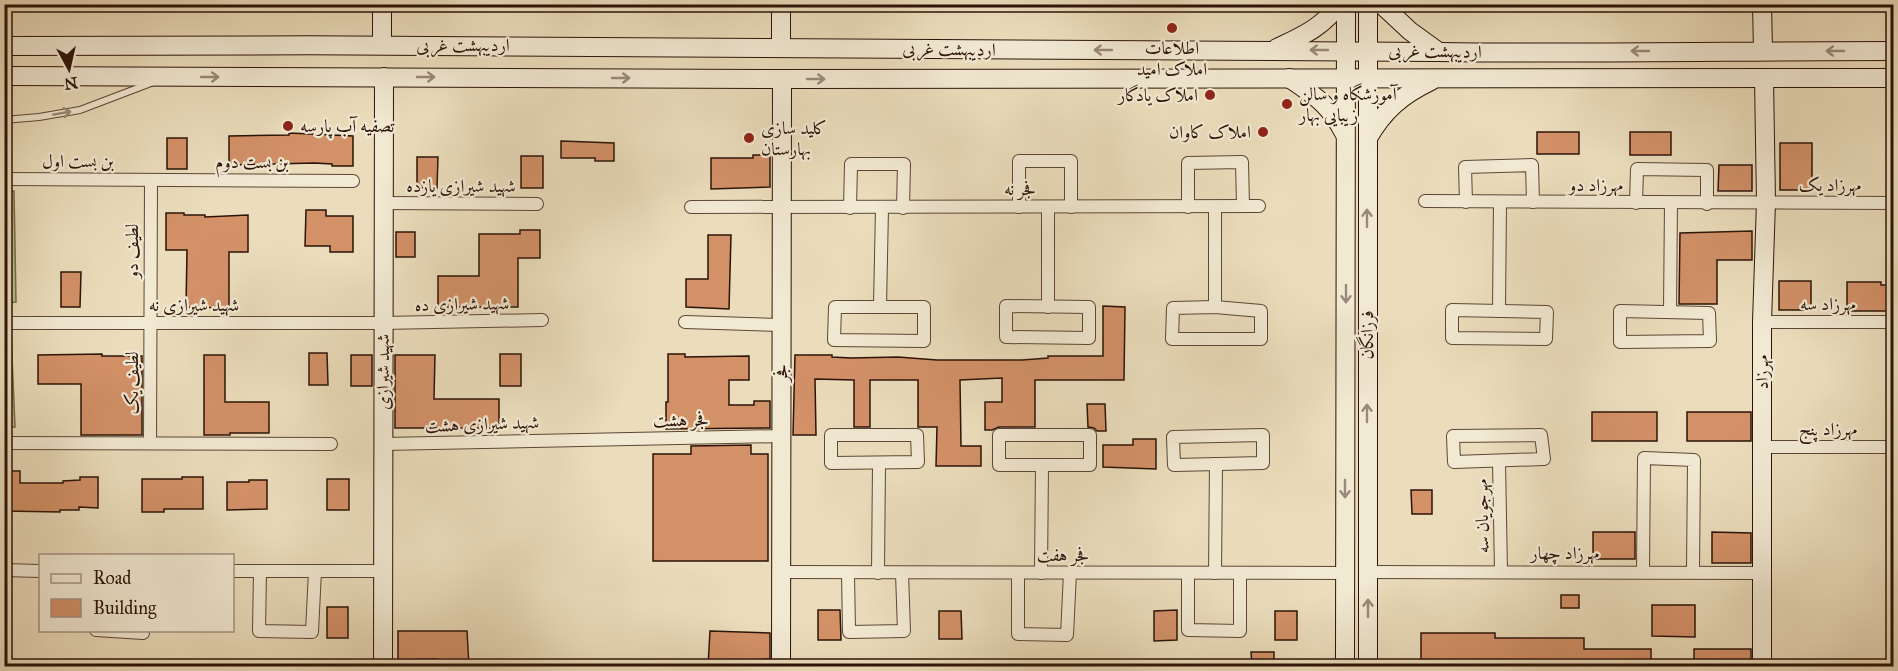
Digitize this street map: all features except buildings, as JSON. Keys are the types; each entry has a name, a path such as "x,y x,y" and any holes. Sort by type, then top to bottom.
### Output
{"main road":[{"path":"382,4 382,45"},
{"path":"781,4 781,48"},
{"path":"1274,50 1309,32 1335,10 1338,4"},
{"name":"فرزانگان","path":"1345,666 1346,4"},
{"name":"فرزانگان","path":"1368,4 1368,666"},
{"path":"1381,4 1410,31 1439,52"},
{"path":"1762,4 1763,51"},
{"name":"اردیبهشت غربی","path":"4,46 382,45 1439,52 1893,51"},
{"name":"اردیبهشت غربی","path":"4,76 782,79 1893,78"},
{"name":"شهید شیرازی","path":"383,666 384,77"},
{"path":"1289,78 1317,96 1334,114 1346,137"},
{"name":"مهرزاد","path":"1762,666 1762,322 1766,202 1764,78"},
{"name":"فجر","path":"781,666 782,79"},
{"path":"1368,140 1379,119 1393,105 1414,89 1436,79"}],"street":[{"path":"1019,207 1019,161 1071,161 1071,207"},
{"path":"1188,207 1188,163 1242,162 1243,206"},
{"path":"850,208 851,164 904,164 903,208"},
{"path":"1466,202 1465,166 1532,165 1533,202"},
{"path":"1636,203 1637,169 1707,170 1707,204"},
{"name":"بن بست اول","path":"4,179 150,180"},
{"name":"بن بست دوم","path":"150,180 353,181"},
{"name":"لطیف دو","path":"150,180 150,323"},
{"name":"مهرزاد دو","path":"1425,201 1707,204 1766,202"},
{"path":"1499,311 1500,202"},
{"name":"مهرزاد یک","path":"1766,202 1893,203"},
{"path":"1670,311 1671,203"},
{"name":"شهید شیرازی یازده","path":"384,204 537,204"},
{"name":"فجر نه","path":"691,207 1259,206"},
{"path":"1048,207 1048,307"},
{"path":"1215,207 1215,307"},
{"path":"880,307 882,208"},
{"path":"1006,306 1048,307 1089,307 1089,338 1006,337 1006,306"},
{"path":"835,307 880,307 924,307 924,341 834,340 835,307"},
{"path":"1215,307 1261,311 1261,339 1172,339 1173,308 1215,307"},
{"path":"1452,310 1499,311 1547,312 1546,339 1452,338 1452,310"},
{"path":"1620,311 1670,311 1708,313 1710,341 1620,342 1620,311"},
{"name":"شهید شیرازی ده","path":"383,323 542,320"},
{"path":"685,322 782,325"},
{"name":"مهرزاد سه","path":"1762,322 1893,322"},
{"name":"شهید شیرازی نه","path":"4,323 383,323"},
{"name":"لطیف یک","path":"150,323 150,443"},
{"path":"831,435 917,435 918,462 879,463 831,463 831,435"},
{"path":"999,435 1090,435 1090,465 1042,465 999,465 999,435"},
{"path":"1263,435 1263,463 1216,464 1174,465 1173,437 1263,435"},
{"path":"1541,435 1544,459 1499,461 1454,462 1453,436 1541,435"},
{"name":"فجر هشت","path":"581,439 781,436"},
{"name":"شهید شیرازی هشت","path":"383,444 581,439"},
{"path":"4,443 331,444"},
{"name":"مهرزاد پنج","path":"1763,447 1893,447"},
{"path":"1643,572 1644,458 1694,460 1693,571"},
{"name":"مهرجویان سه","path":"1499,461 1501,572"},
{"path":"878,573 879,463"},
{"path":"1215,573 1216,464"},
{"path":"1041,573 1042,465"},
{"path":"4,570 39,570"},
{"path":"234,571 383,571"},
{"path":"260,571 259,631 312,632 315,571"},
{"name":"مهرزاد چهار","path":"1367,572 1693,571 1763,573"},
{"name":"فجر هفت","path":"781,572 1345,573"},
{"path":"848,573 849,632 904,631 902,573"},
{"path":"1018,573 1018,634 1067,635 1070,573"},
{"path":"1188,573 1188,630 1198,631 1240,631 1240,573"},
{"path":"127,632 143,632"}],"lane":[{"path":"4,120 80,110 168,76"}],"green space":[{"path":"14,191 16,302 5,303 5,192"},
{"path":"11,333 15,427 5,427 5,334"}],"place":[{"name":"اطلاعات املاک امید","path":"1172,28"},
{"name":"املاک یادگار","path":"1210,95"},
{"name":"آموزشگاه و سالن زیبایی بهار","path":"1287,104"},
{"name":"تصفیه آب پارسه","path":"288,126"},
{"name":"املاک کاوان","path":"1263,132"},
{"name":"کلید سازی بهارستان","path":"749,138"}]}
